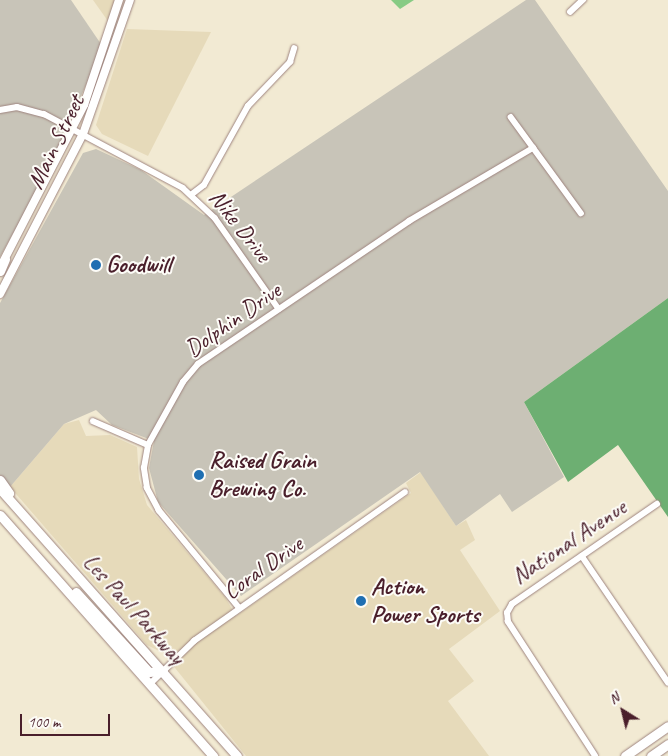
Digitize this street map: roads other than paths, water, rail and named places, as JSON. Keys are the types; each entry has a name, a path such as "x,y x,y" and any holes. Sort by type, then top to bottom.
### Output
{"main road":[{"name":"Main Street","path":"5,258 72,130 112,27 119,0"},
{"name":"Main Street","path":"0,294 84,134 110,68 130,0"},
{"path":"110,68 106,62 112,27"},
{"path":"0,269 5,258"},
{"path":"0,480 24,516"},
{"name":"Les Paul Parkway","path":"0,489 237,756"},
{"name":"Les Paul Parkway","path":"0,515 48,567 213,756"},
{"path":"48,567 86,601 149,672 163,671"},
{"path":"625,756 668,726"},
{"path":"194,733 221,756"},
{"path":"651,756 668,744"}],"street":[{"path":"570,12 583,0"},
{"path":"191,195 204,185 248,106 290,62 294,49"},
{"name":"Nike Drive","path":"0,110 28,109 147,165 191,195 216,218 279,309"},
{"path":"511,117 581,213"},
{"name":"Dolphin Drive","path":"239,608 151,499 144,468 148,445 190,372 409,221 533,148"},
{"path":"93,421 148,445"},
{"name":"Coral Drive","path":"150,684 194,641 405,492"},
{"name":"National Avenue","path":"595,756 506,615 512,604 657,504"},
{"path":"582,556 668,682"}],"place":[{"name":"Goodwill","path":"96,265"},
{"name":"Raised Grain Brewing Co.","path":"199,475"},
{"name":"Action Power Sports","path":"361,601"}]}
